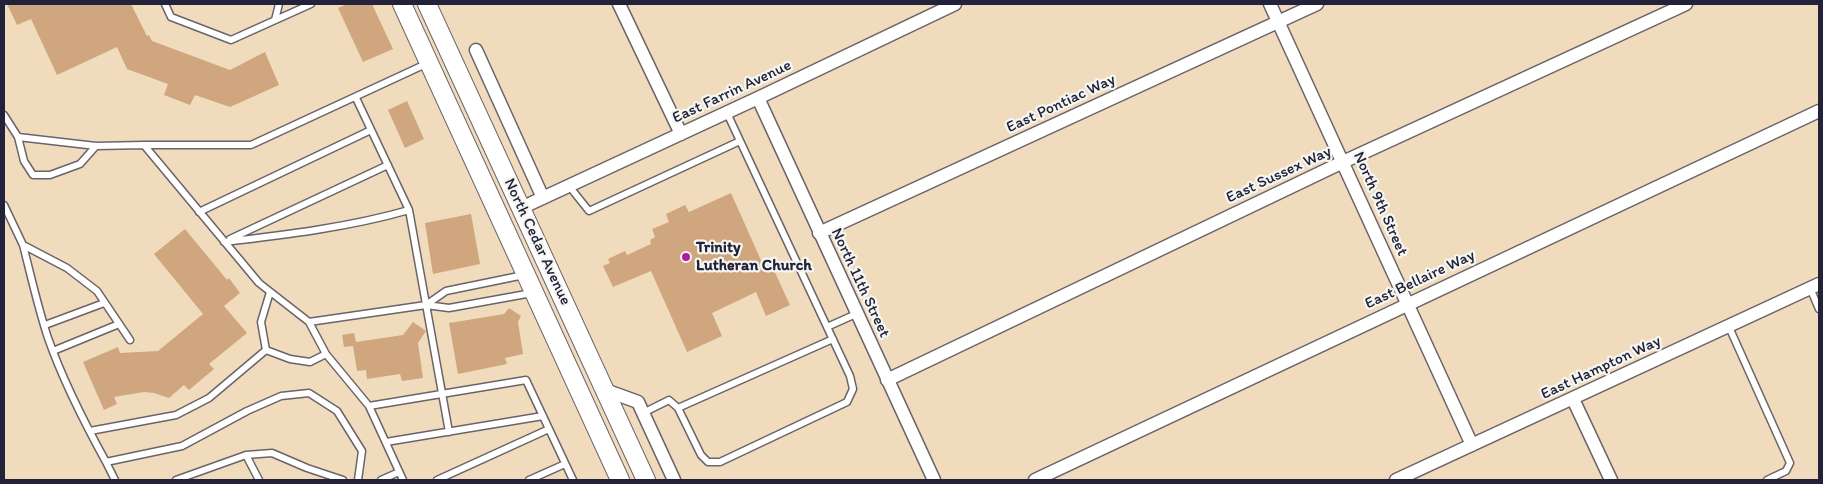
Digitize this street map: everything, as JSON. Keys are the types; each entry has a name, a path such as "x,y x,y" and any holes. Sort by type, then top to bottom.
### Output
{"main road":[{"name":"North Cedar Avenue","path":"402,4 620,480"},
{"path":"415,4 447,72 465,86"},
{"name":"North Cedar Avenue","path":"427,4 646,480"},
{"path":"450,109 462,115 474,131 506,202 521,208"},
{"path":"526,275 536,278 545,288 588,382 605,390"}],"street":[{"path":"619,4 681,134"},
{"name":"East Farrin Avenue","path":"521,208 727,113 955,4"},
{"name":"North 9th Street","path":"1270,4 1472,445"},
{"name":"East Pontiac Way","path":"819,233 1317,4"},
{"name":"East Sussex Way","path":"887,380 1343,162 1686,4"},
{"path":"476,50 543,198"},
{"name":"North 11th Street","path":"758,98 934,480"},
{"name":"East Bellaire Way","path":"1035,480 1819,111"},
{"name":"East Hampton Way","path":"1396,480 1815,286"},
{"path":"605,390 640,408 674,480"},
{"path":"1573,399 1611,480"}],"lane":[{"path":"165,4 171,17 231,40 311,4"},
{"path":"275,20 279,4"},
{"path":"18,137 96,146 251,145 429,63"},
{"path":"356,98 409,210 449,432"},
{"path":"640,408 669,400 678,408 701,455 708,462 720,462 847,402 853,390 850,376 727,113"},
{"path":"4,114 18,137 24,161 33,175 50,175 80,164 96,146"},
{"path":"199,212 372,130"},
{"path":"569,186 590,211 740,140"},
{"path":"144,145 259,283 309,322 326,354 369,406 403,480"},
{"path":"224,242 388,165"},
{"path":"4,204 23,245 44,325 53,351 114,480"},
{"path":"224,242 279,235 409,210"},
{"path":"23,245 68,268 97,291 130,340"},
{"path":"426,305 446,291 526,275"},
{"path":"1815,286 1819,309"},
{"path":"266,350 261,322 270,292"},
{"path":"309,322 426,305 448,308 534,292"},
{"path":"44,325 104,303"},
{"path":"827,327 856,314"},
{"path":"53,351 119,324"},
{"path":"1729,327 1790,463 1786,471 1767,480"},
{"path":"678,408 832,339"},
{"path":"266,350 290,359 310,362 326,354"},
{"path":"90,432 176,415 209,398 266,350"},
{"path":"369,406 526,380 573,480"},
{"path":"106,462 182,446 247,411 281,396 309,393 337,411 362,450 358,480"},
{"path":"386,442 542,416"},
{"path":"437,480 549,429"},
{"path":"176,480 246,455 272,453 307,468 343,480"},
{"path":"246,455 259,480"},
{"path":"529,480 565,464"},
{"path":"381,480 399,472"}],"building":[{"path":"7,4 131,4 147,36 149,35 152,41 230,70 265,52 279,85 230,107 195,95 190,105 164,95 168,84 127,69 117,47 57,75 31,19 17,25"},
{"path":"348,4 372,4 393,49 363,62 338,8"},
{"path":"407,101 424,139 405,148 388,110"},
{"path":"731,193 764,267 771,264 790,305 766,316 756,292 712,313 722,336 687,352 651,271 613,287 603,266 610,263 608,259 625,251 627,255 651,244 650,240 655,237 652,229 669,222 666,214 685,205 689,212"},
{"path":"471,214 480,264 433,274 425,223"},
{"path":"185,229 240,293 224,306 247,333 209,364 214,369 189,390 184,385 169,398 144,392 114,397 117,404 104,410 83,362 118,347 120,353 158,351 203,314 154,254"},
{"path":"509,308 521,316 518,322 523,354 505,358 507,364 458,374 449,323 504,314"},
{"path":"413,322 426,331 418,343 423,378 402,381 400,374 367,379 366,370 357,371 353,346 344,347 342,335 354,333 356,342 403,335"}],"place":[{"name":"Trinity Lutheran Church","path":"686,257"}]}
